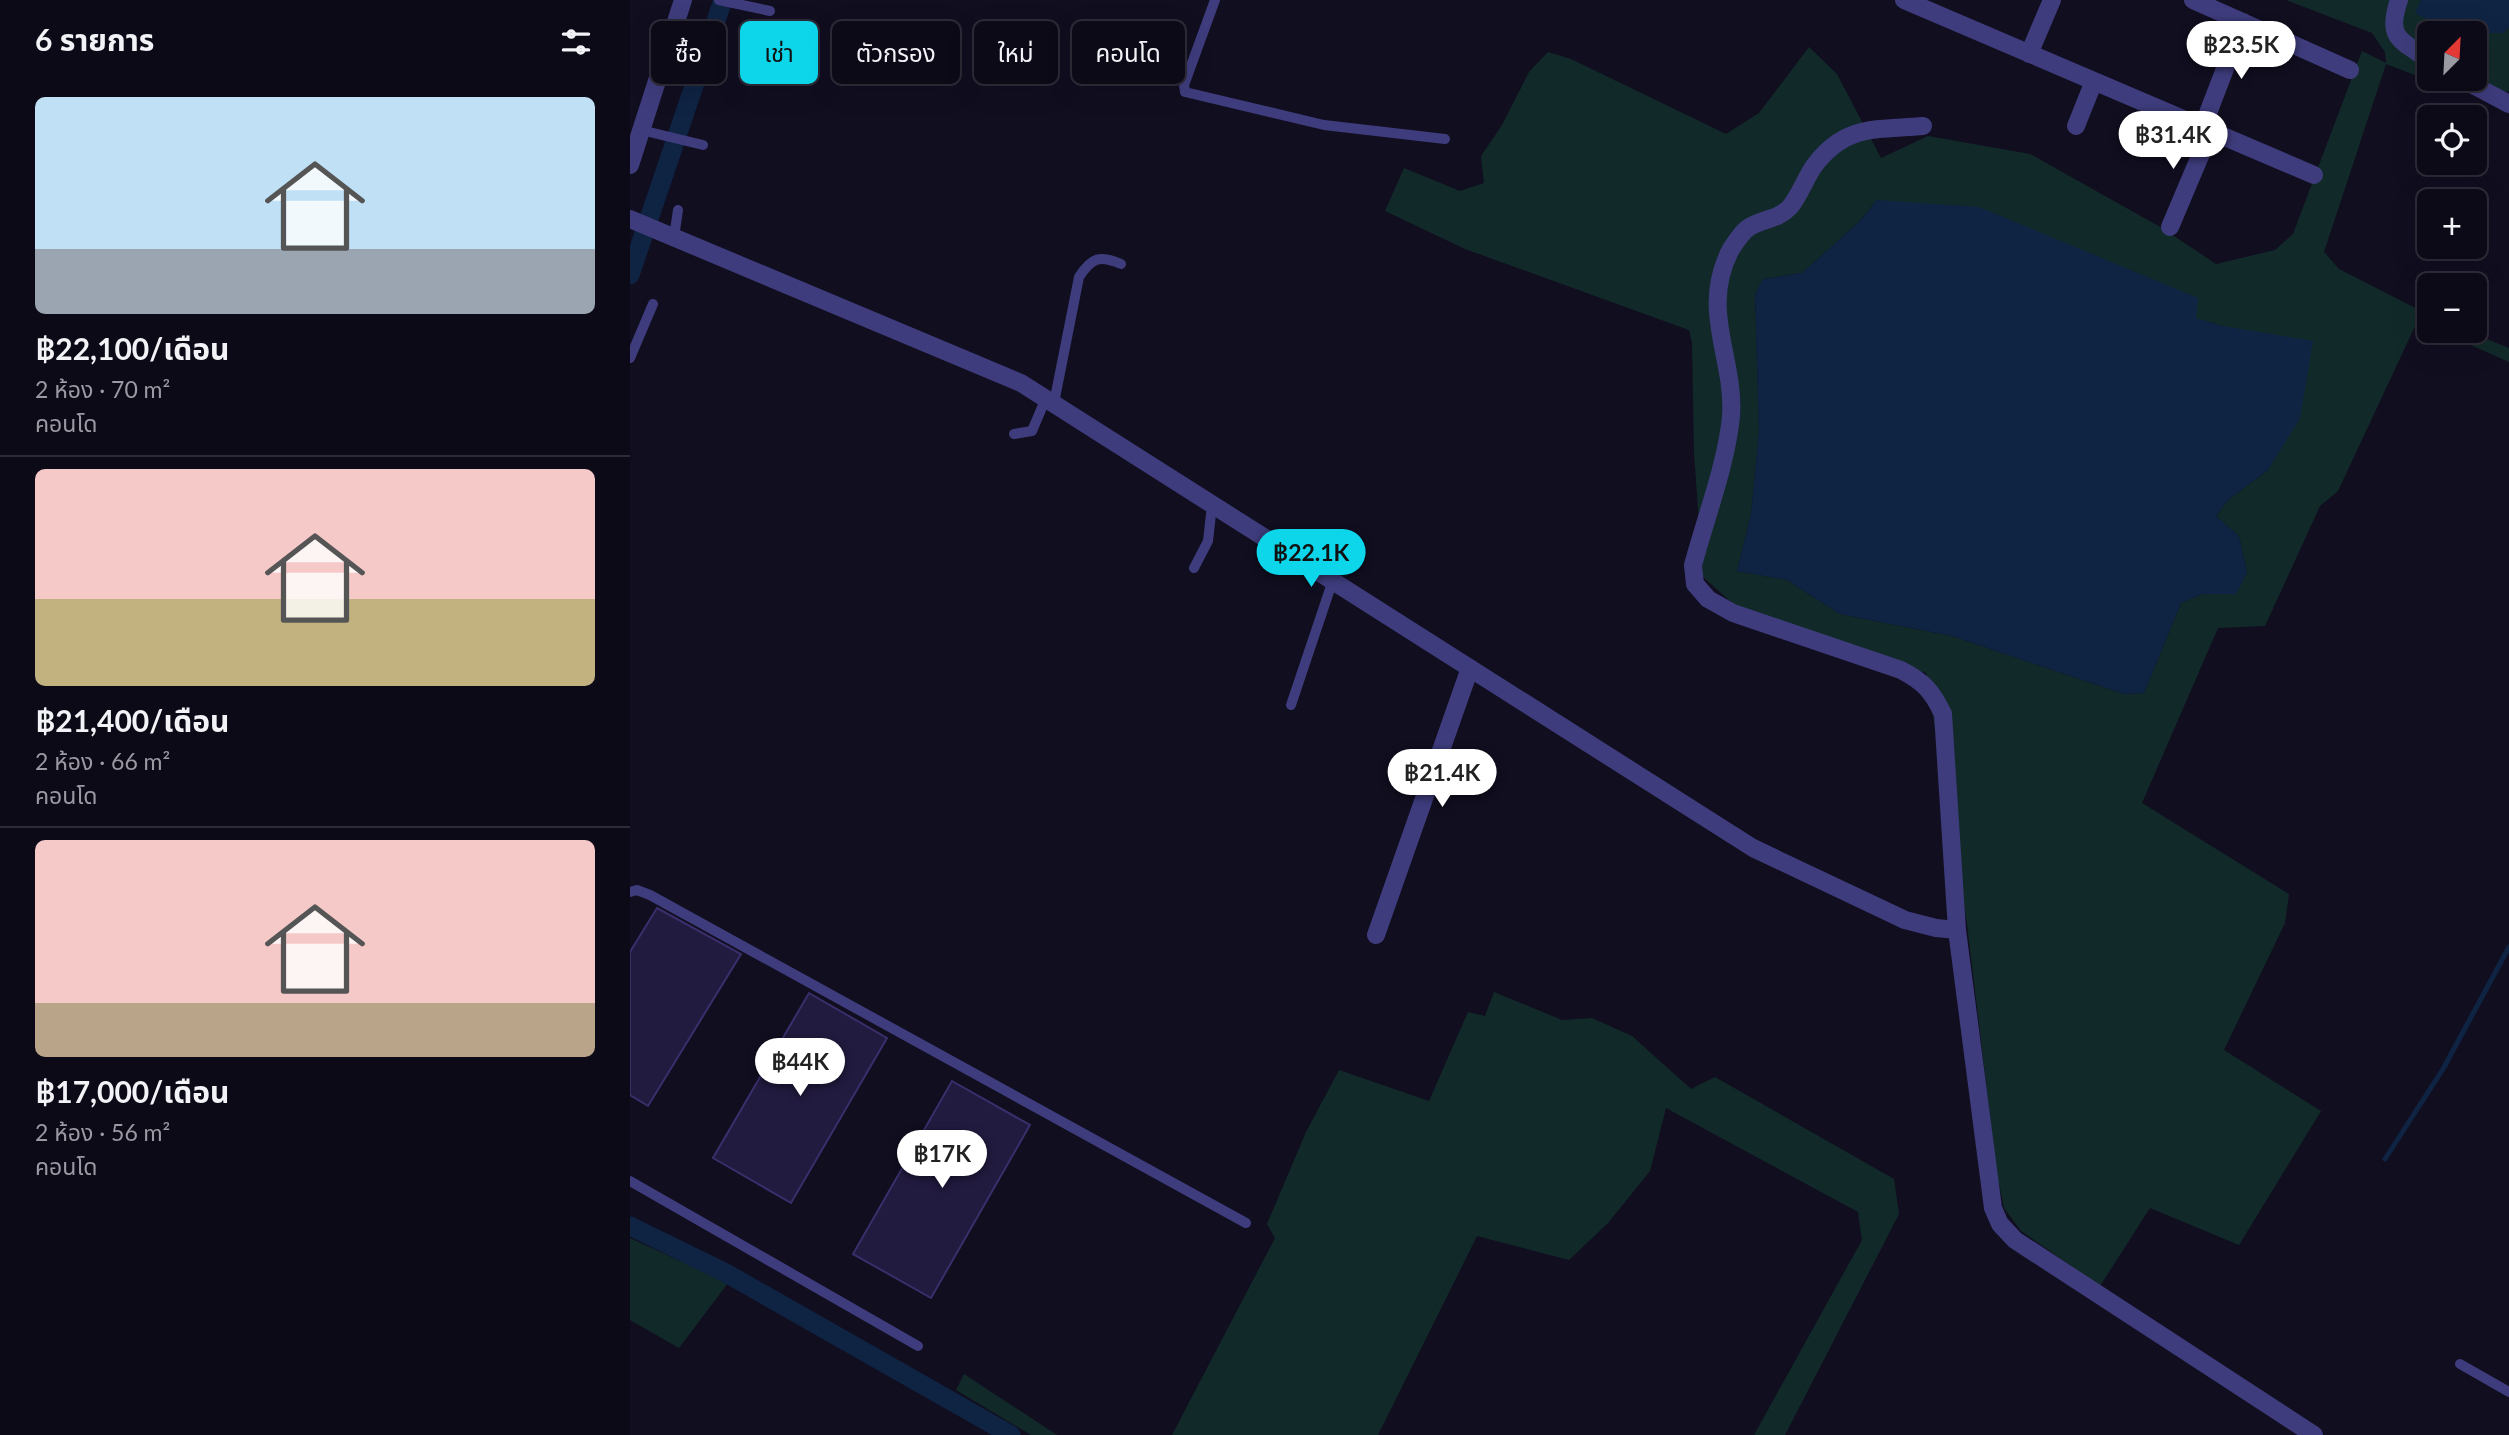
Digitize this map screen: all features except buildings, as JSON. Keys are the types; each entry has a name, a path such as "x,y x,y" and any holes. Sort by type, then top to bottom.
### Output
{"street":[{"path":"1904,0 2314,175"},
{"path":"2029,54 2052,0"},
{"path":"2193,0 2350,70"},
{"path":"2399,0 2392,20 2398,38 2417,51"},
{"path":"630,164 642,134 679,1"},
{"path":"2170,227 2243,22"},
{"path":"2076,126 2094,81"},
{"path":"2485,91 2509,104"},
{"path":"1923,126 1847,135 1829,147 1788,209 1774,218 1746,229 1731,250 1720,282 1717,316 1731,413 1728,437 1693,565 1695,584 1708,599 1733,613 1901,670 1932,692 1943,713 1957,930 1993,1208 2000,1224 2015,1240 2314,1435"},
{"path":"632,220 998,372 1333,580 1753,848 1905,920 1957,930"},
{"path":"1376,935 1470,668"}],"lane":[{"path":"1215,0 1184,85 1185,92 1324,125 1445,139"},
{"path":"724,2 770,11"},
{"path":"642,134 703,145"},
{"path":"668,235 678,209"},
{"path":"1014,434 1032,431 1047,403 1079,277 1087,265 1097,259 1108,259 1121,264"},
{"path":"630,358 653,304"},
{"path":"1194,568 1208,541 1212,505"},
{"path":"1291,705 1333,580"},
{"path":"630,892 637,890 650,895 1247,1223"},
{"path":"630,1181 918,1346"},
{"path":"2460,1363 2509,1392"}],"green space":[{"path":"2286,0 2421,0 2416,13 2450,21 2417,21 2417,76 2386,64 2324,252 2339,269 2417,309 2417,322 2338,491 2320,506 2265,626 2218,628 2142,803 2289,894 2285,923 2224,1050 2321,1111 2239,1245 2150,1208 2100,1286 2021,1231 2004,1208 1997,1174 1967,924 1926,673 1738,608 1703,577 1694,453 1692,343 1689,330 1465,249 1385,211 1404,168 1460,191 1484,183 1481,156 1502,125 1529,72 1548,52 1571,59 1726,134 1759,113 1809,47 1837,74 1881,158 1928,136 2030,154 2162,228 2216,264 2275,250 2293,234 2362,51 2386,63 2385,52 2372,33","holes":["1877,200 2223,326 2268,470 2228,500 2216,516 2239,536 2247,573 2235,594 2202,594 2181,603 2144,693 2124,694 1952,636 1840,614 1787,580 1737,571 1751,514 1759,432 1755,295 1763,279 1802,273 1859,222"]},
{"path":"2509,28 2509,92 2487,90 2487,30 2502,33"},
{"path":"2487,339 2509,348 2509,362 2466,343 2487,343"},
{"path":"1494,992 1562,1020 1592,1018 1632,1036 1691,1089 1715,1077 1894,1179 1899,1214 1785,1435 1754,1435 1862,1240 1858,1212 1666,1108 1650,1171 1608,1223 1569,1260 1477,1236 1378,1435 1172,1435 1275,1238 1267,1224 1306,1132 1339,1070 1429,1101 1468,1012 1485,1016"},
{"path":"630,1238 728,1283 679,1348 630,1320"},
{"path":"964,1374 1057,1435 1031,1435 956,1390"}],"water":[{"path":"2421,0 2509,0 2509,28 2502,33 2487,33 2487,21 2431,21 2415,13"},
{"path":"1877,200 1979,207 2198,298 2196,318 2223,326 2313,341 2300,418 2268,470 2228,500 2216,516 2239,536 2247,573 2236,594 2202,594 2181,603 2144,693 2124,694 1952,636 1840,614 1787,580 1737,571 1751,514 1759,432 1755,295 1763,279 1802,273 1859,222"}],"waterway":[{"path":"630,275 723,0"},
{"path":"2385,1159 2443,1069 2509,947"},
{"path":"630,1226 726,1273 1011,1435"}]}
